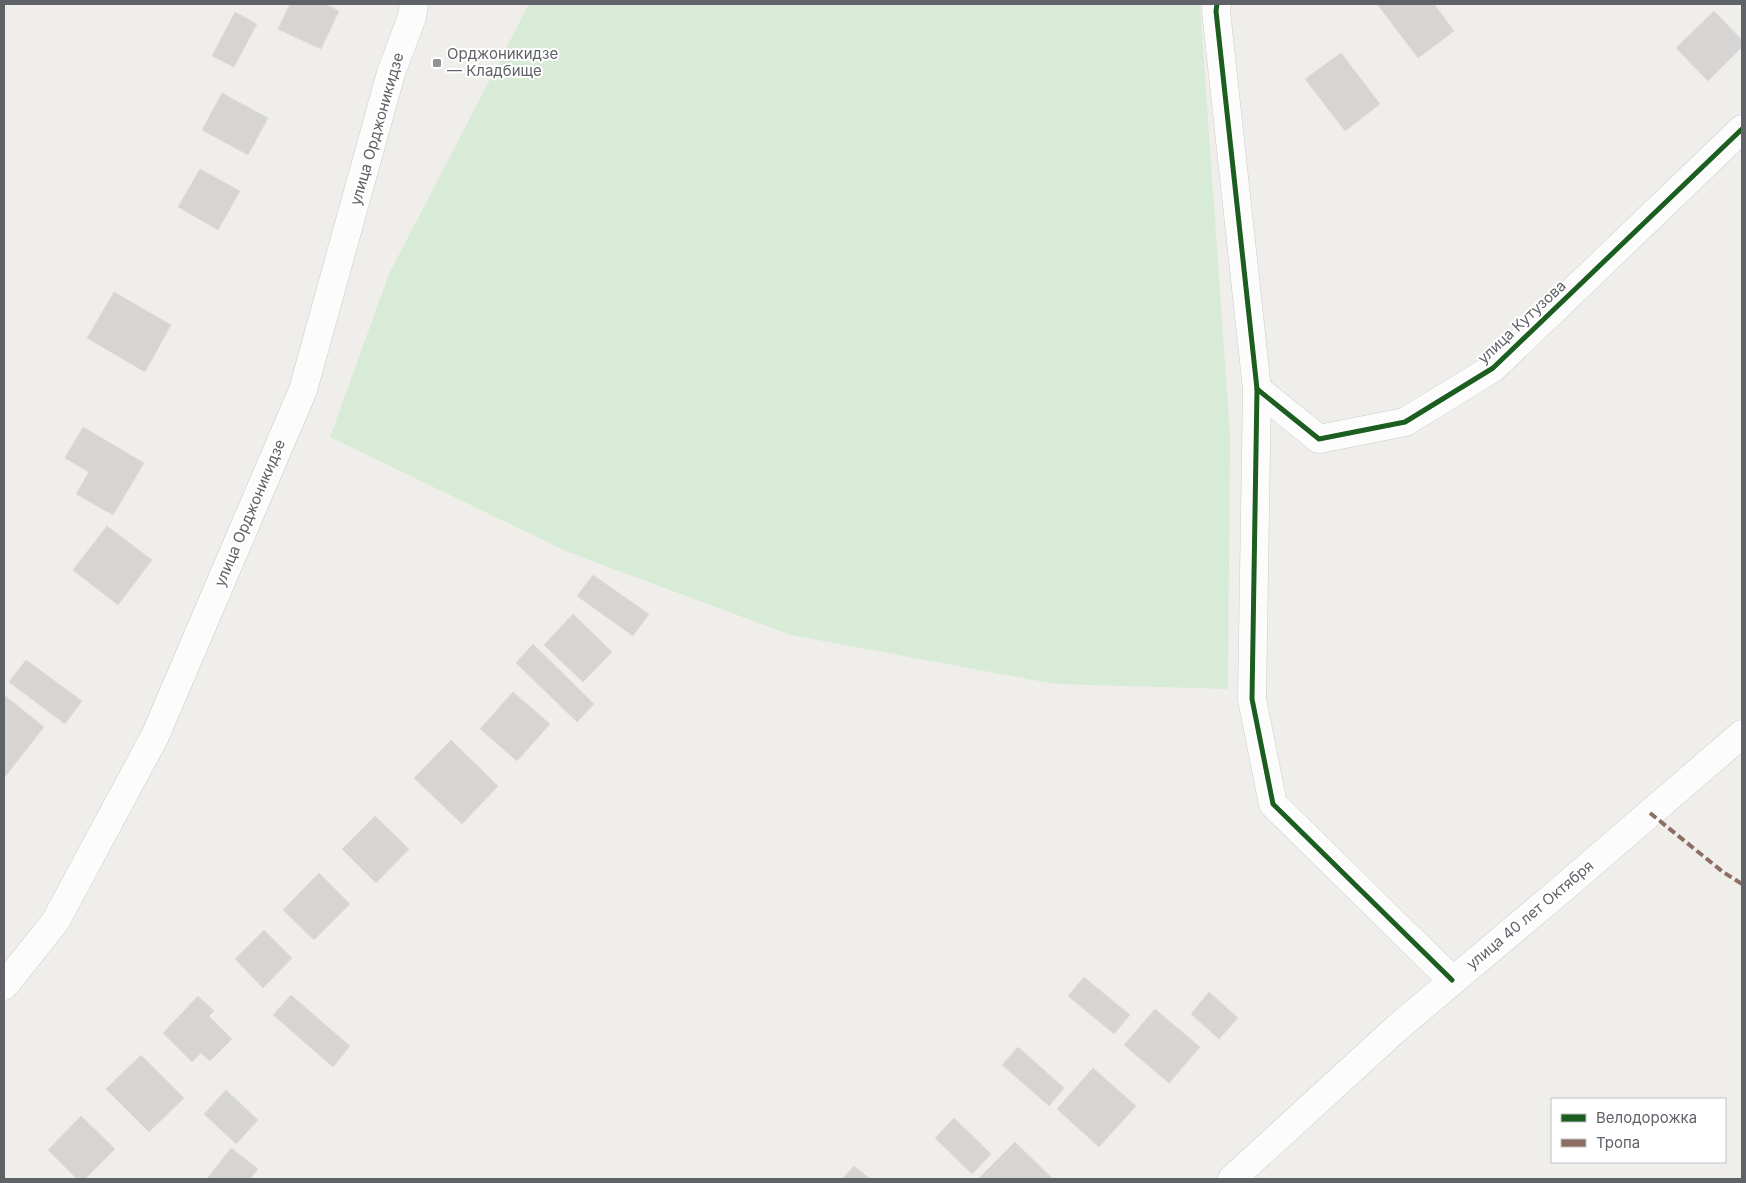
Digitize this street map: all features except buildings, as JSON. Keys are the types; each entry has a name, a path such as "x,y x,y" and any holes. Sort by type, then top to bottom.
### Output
{"street":[{"name":"улица Орджоникидзе","path":"4,986 55,922 155,736 303,390 391,73 412,17 414,4"},
{"path":"1217,4 1216,11 1257,389 1252,699 1273,804 1452,980"},
{"name":"улица Кутузова","path":"1257,389 1319,439 1404,422 1493,368 1742,129"},
{"name":"улица 40 лет Октября","path":"1232,1179 1398,1027 1742,734"}],"green space":[{"path":"529,4 1200,4 1230,435 1228,689 1055,684 791,635 568,552 330,437 389,274"}],"marked path":[{"path":"1650,813 1723,872 1742,884"}],"cycle path":[{"path":"1217,4 1216,11 1257,389 1252,699 1273,804 1452,980"},
{"path":"1257,389 1319,439 1405,422 1493,368 1742,129"}],"place":[{"name":"Орджоникидзе — Кладбище","path":"437,63"}]}
